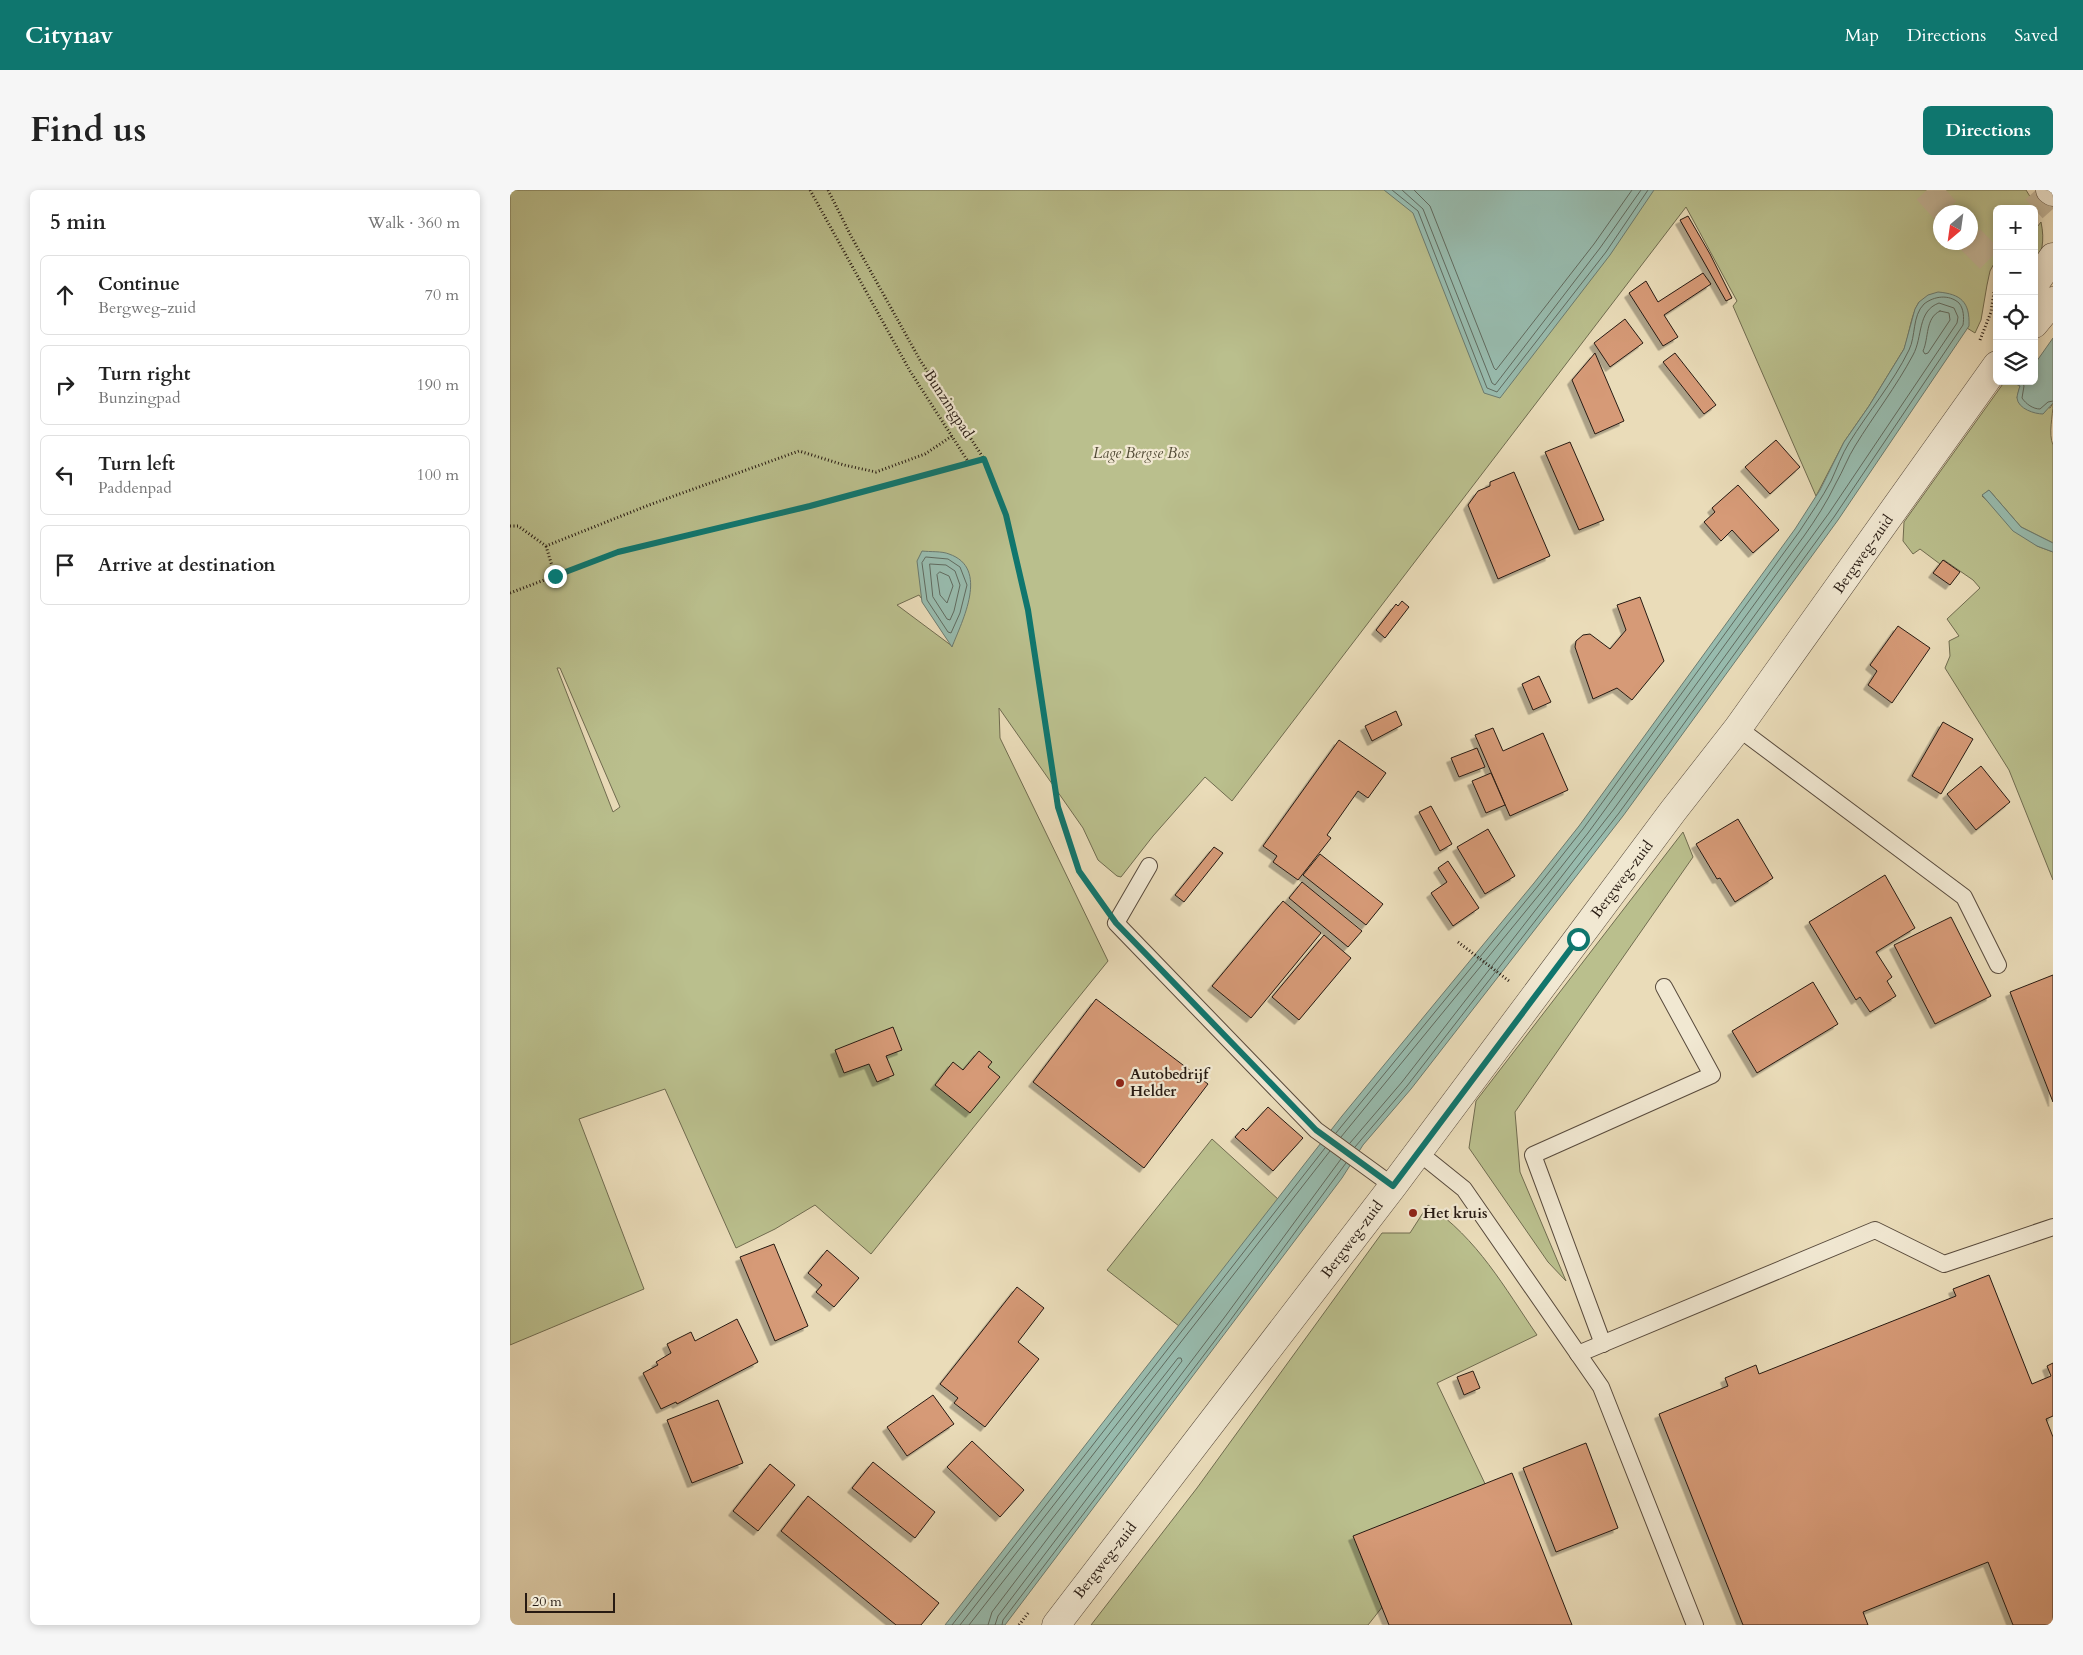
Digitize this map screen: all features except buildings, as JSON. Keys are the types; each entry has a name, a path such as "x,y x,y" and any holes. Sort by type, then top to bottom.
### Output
{"street":[{"path":"2038,279 2053,257"},
{"path":"2038,319 2053,301"},
{"name":"Bergweg-zuid","path":"1056,1625 1393,1186 1673,811 1738,728 1993,371"}],"lane":[{"path":"1738,728 1964,898 1998,965"},
{"path":"1148,866 1116,923 1316,1130 1393,1186"},
{"path":"1602,1344 1533,1155 1712,1075 1664,987"},
{"path":"1418,1152 1464,1189 1601,1387 1695,1625"},
{"path":"1578,1354 1875,1230 1944,1264 2053,1226"}],"path":[{"path":"810,190 910,371 969,463"},
{"name":"Bunzingpad","path":"828,190 851,236 920,360 984,459 1006,515 1028,610 1058,807 1079,871 1116,923"},
{"path":"546,546 649,505 799,451 844,465 876,472 926,454 952,436"},
{"path":"510,593 618,552 810,506 984,459"},
{"path":"510,526 518,526 546,546 555,576"},
{"path":"1458,942 1505,978"}],"green space":[{"name":"Lage Bergse Bos","path":"510,190 2026,190 2034,203 2033,205 1993,205 1993,265 1990,271 1981,320 1975,333 1967,328 1969,326 1919,302 1904,349 1844,442 1816,496 1733,306 1737,301 1686,207 1232,801 1205,777 1153,836 1121,877 1117,876 1098,860 1083,828 999,708 1000,738 1108,961 871,1254 815,1205 775,1229 736,1248 665,1089 579,1119 644,1289 510,1345","holes":["919,595 953,643 952,646 897,605","557,668 560,668 620,807 613,812"]},
{"path":"2041,222 2043,235 2038,260 2038,250 2038,226"},
{"path":"2002,385 2020,386 2017,398 2050,408 2053,403 2051,430 2053,445 2053,543 2021,527 1989,490 1982,496 2037,546 2053,552 2053,880 2009,770 1945,668 1950,656 1949,641 1959,636 1947,619 1980,588 1973,580 1944,560 1940,564 1920,549 1913,554 1903,541 1904,522"},
{"path":"1683,832 1693,857 1515,1112 1520,1172 1566,1281 1548,1262 1469,1148 1476,1101"},
{"path":"1212,1139 1279,1200 1179,1326 1107,1270"},
{"path":"1428,1205 1446,1218 1476,1248 1537,1335 1437,1383 1488,1490 1368,1625 1091,1625 1197,1488 1382,1233 1410,1233"}],"water":[{"path":"1384,190 1654,190 1610,255 1500,398 1484,393 1413,213"},
{"path":"1938,292 1958,297 1966,305 1969,326 1838,520 1623,816 1411,1089 1363,1145 1342,1178 1005,1625 945,1625 1342,1116 1579,826 1795,529 1820,490 1844,442 1904,349 1915,309 1919,302 1928,295"},
{"path":"2053,338 2053,403 2043,414 2027,410 2020,405 2017,398 2020,386 2018,385 2038,385 2038,359"},
{"path":"1989,490 2021,527 2053,543 2053,552 2037,546 2013,531 1982,495"},
{"path":"922,551 949,554 961,561 968,571 971,583 970,596 952,647 922,602 917,561"}],"tunnel":[{"path":"1927,190 1941,205"},
{"path":"2036,190 2053,209"},
{"path":"1978,247 1993,262"}],"place":[{"name":"Autobedrijf Helder","path":"1120,1083"},
{"name":"Het kruis","path":"1413,1213"}],"route":[{"path":"555,576 618,552 810,506 984,459 1006,515 1028,610 1046,740 1058,807 1079,871 1116,923 1316,1130 1393,1186 1578,939"}]}
